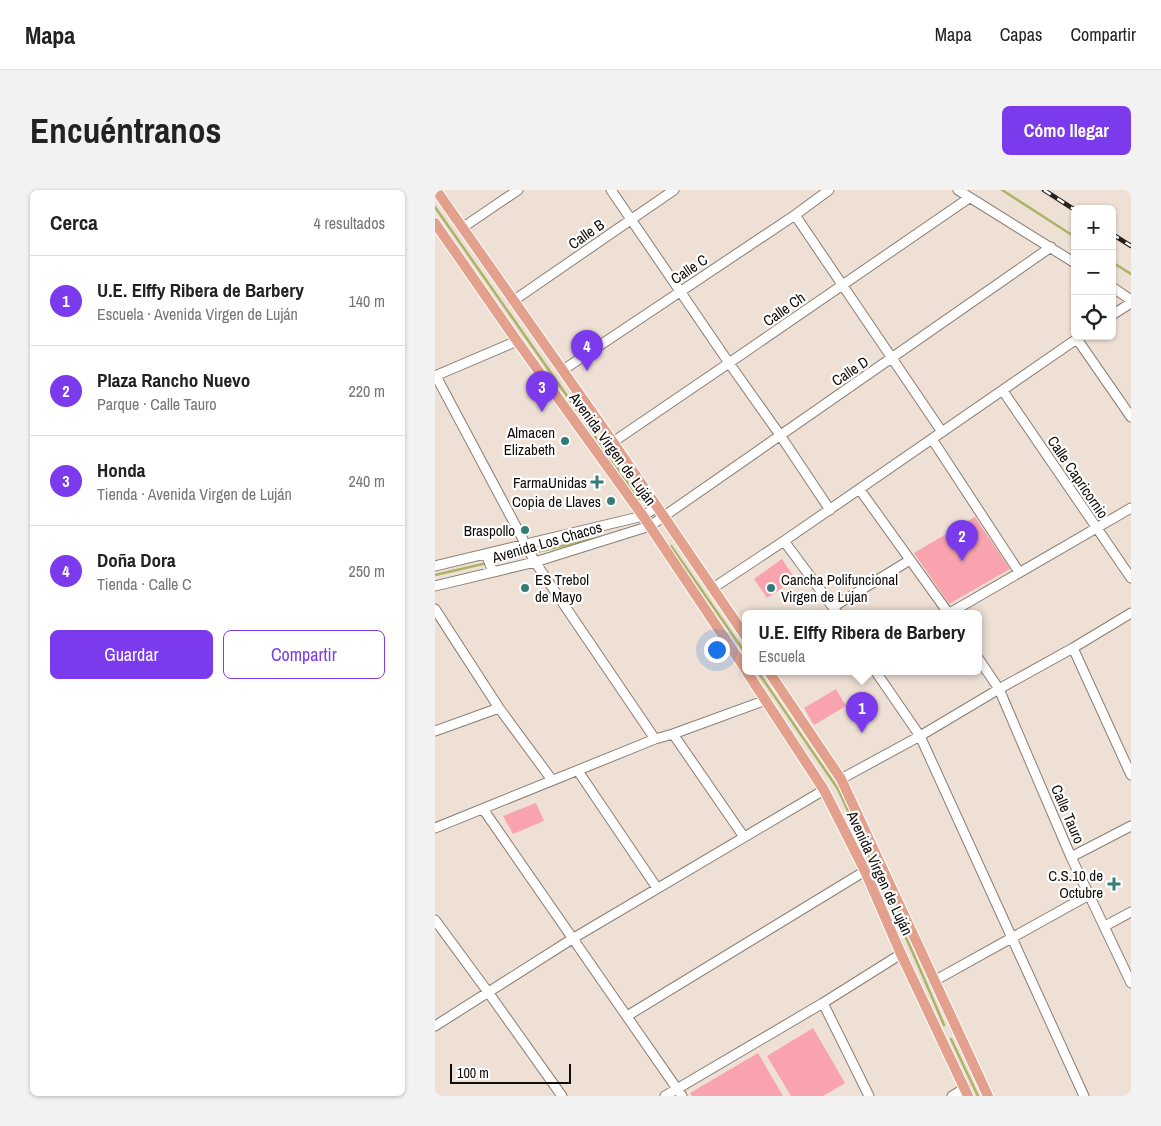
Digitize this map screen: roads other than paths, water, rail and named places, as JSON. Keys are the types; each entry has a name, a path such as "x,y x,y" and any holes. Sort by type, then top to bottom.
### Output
{"main road":[{"name":"Avenida Virgen de Luján","path":"436,190 613,442 742,631"},
{"name":"Avenida Virgen de Luján","path":"435,223 650,526 742,665"},
{"name":"Avenida Virgen de Luján","path":"749,675 824,790 865,871 901,954 967,1092"},
{"name":"Avenida Virgen de Luján","path":"771,675 841,779 988,1096"},
{"path":"939,1032 955,1024"}],"street":[{"path":"462,228 518,190"},
{"path":"611,190 830,510"},
{"name":"Calle B","path":"513,301 674,190"},
{"name":"Calle C","path":"563,370 795,215 829,190"},
{"path":"958,190 1071,260"},
{"name":"Calle Ch","path":"613,442 969,198"},
{"path":"795,215 941,432"},
{"name":"Calle D","path":"663,517 1051,247"},
{"path":"1116,290 1131,301 1116,312"},
{"path":"713,588 785,541 1076,340"},
{"path":"1080,340 1131,417"},
{"path":"517,341 435,376 534,560 655,739"},
{"name":"Calle Capricornio","path":"1003,390 1131,578"},
{"path":"932,439 1019,572"},
{"path":"859,490 945,610"},
{"name":"Avenida Los Chacos","path":"435,566 487,556 643,516 657,507"},
{"path":"955,610 1131,508"},
{"name":"Avenida Los Chacos","path":"435,586 534,560 650,526 663,517"},
{"path":"785,541 834,610"},
{"path":"487,556 492,570"},
{"path":"836,610 910,560"},
{"path":"435,609 438,620 551,780"},
{"path":"841,779 920,736 1131,613"},
{"path":"1073,648 1131,775"},
{"name":"Calle Tauro","path":"982,664 999,689 1071,857 1131,983"},
{"path":"878,675 920,736 1084,1096"},
{"path":"435,828 655,739 766,700"},
{"path":"435,730 499,708"},
{"path":"673,734 744,837"},
{"path":"578,771 657,888"},
{"path":"435,1026 572,938 824,790"},
{"path":"483,810 680,1092"},
{"path":"1071,857 1131,826"},
{"path":"627,1016 865,871"},
{"path":"934,981 1089,895"},
{"path":"1105,926 1131,912"},
{"path":"435,920 562,1096"},
{"path":"665,1096 680,1092 901,954"},
{"path":"823,1003 869,1096"},
{"path":"952,1096 967,1092"}],"waterway":[{"path":"1002,190 1071,234"},
{"path":"435,207 639,499"},
{"path":"1116,265 1131,274"},
{"path":"492,562 602,537"},
{"path":"671,546 742,648"},
{"path":"435,575 487,563"},
{"path":"760,675 838,789 944,1025"},
{"path":"951,1039 978,1096"}],"railway":[{"path":"1044,190 1071,207"},
{"path":"1116,237 1131,246"}],"place":[{"name":"Doña Dora","path":"587,371"},
{"name":"Honda","path":"542,412"},
{"name":"Almacen Elizabeth","path":"565,441"},
{"name":"FarmaUnidas","path":"597,482"},
{"name":"Copia de Llaves","path":"611,501"},
{"name":"Braspollo","path":"525,530"},
{"name":"Plaza Rancho Nuevo","path":"962,561"},
{"name":"ES Trebol de Mayo","path":"525,588"},
{"name":"Cancha Polifuncional Virgen de Lujan","path":"771,588"},
{"name":"U.E. Elffy Ribera de Barbery","path":"862,733"},
{"name":"C.S.10 de Octubre","path":"1114,884"}]}
